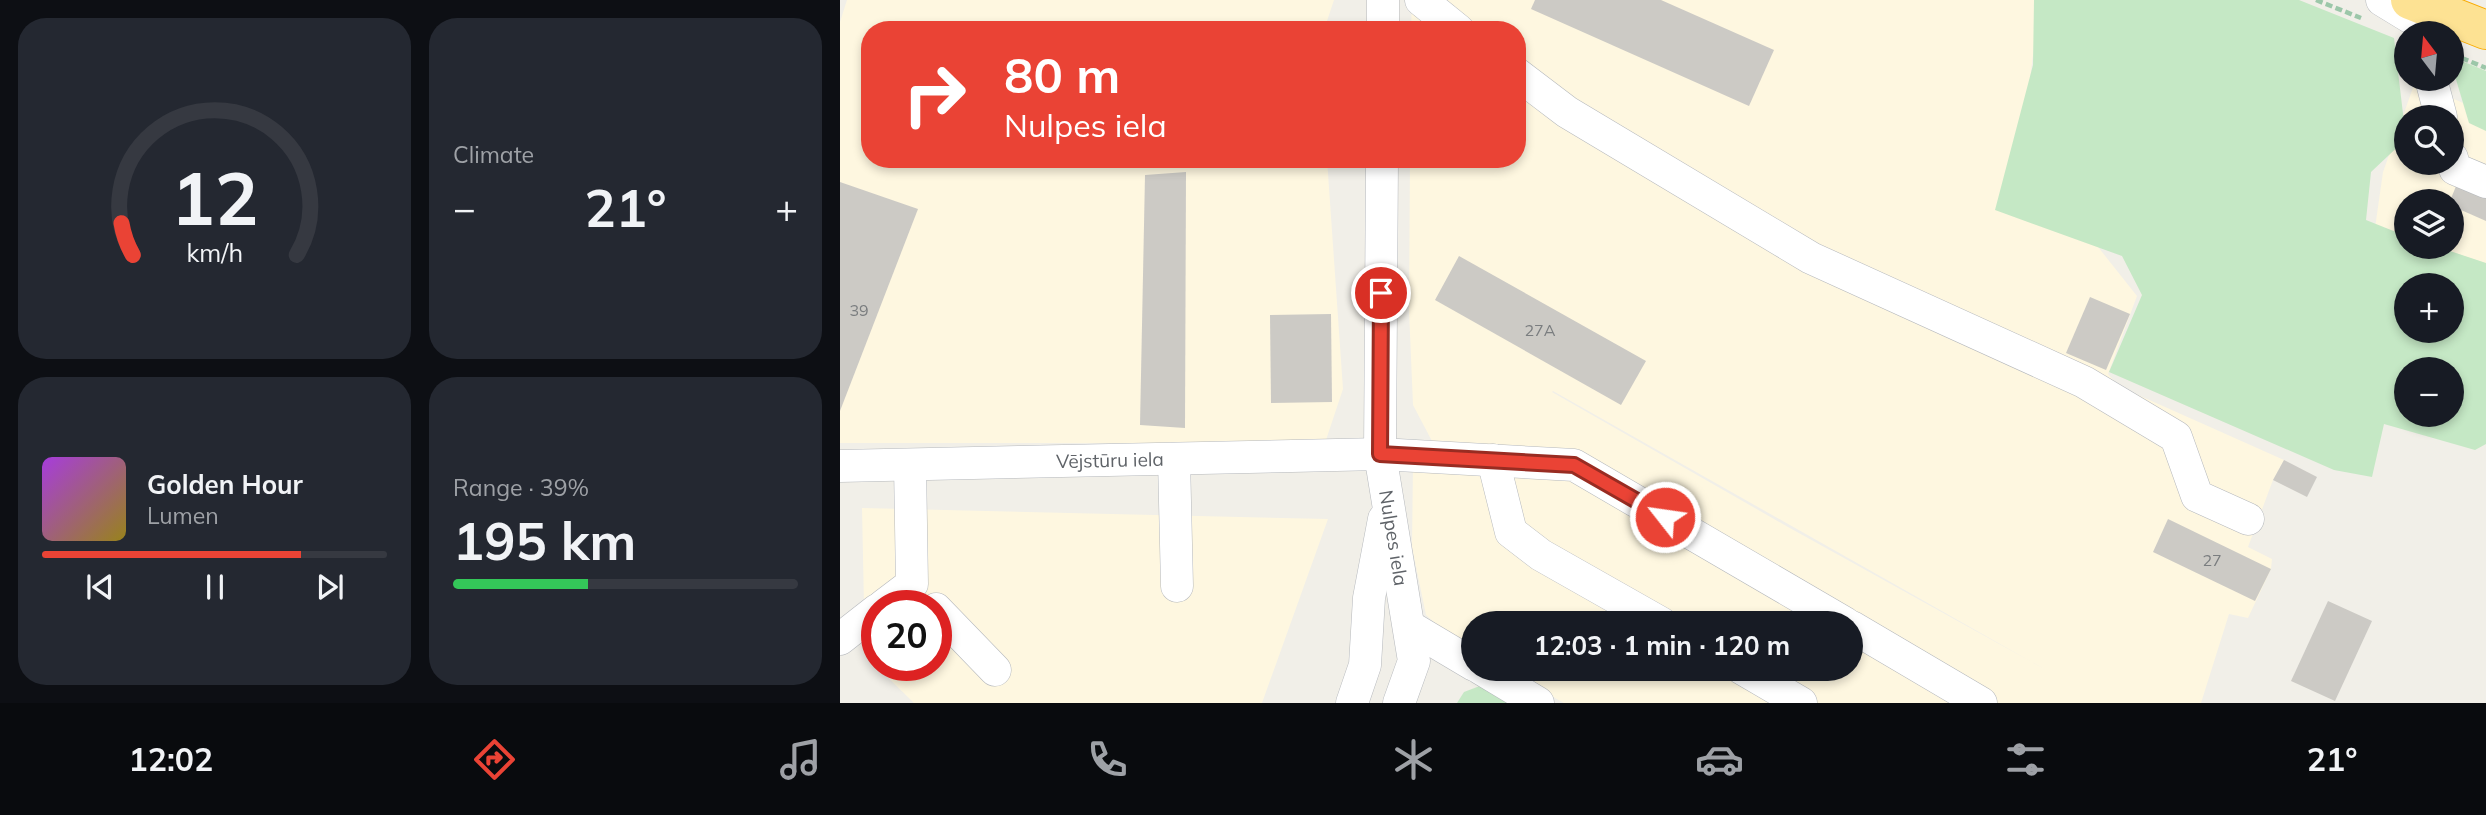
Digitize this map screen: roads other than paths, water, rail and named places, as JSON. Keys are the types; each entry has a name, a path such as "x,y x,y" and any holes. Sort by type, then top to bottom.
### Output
{"highway":[{"path":"2410,0 2486,30"}],"street":[{"path":"1383,21 1384,0"},
{"path":"1421,0 1447,21"},
{"path":"2382,0 2416,21"},
{"path":"1526,81 1567,112 1811,258 2084,382 2175,437 2197,496 2248,519"},
{"name":"Nulpes iela","path":"1382,168 1380,454 1414,661 1399,703"},
{"path":"2464,169 2486,182"},
{"name":"Vējstūru iela","path":"840,466 1380,454 1574,465 1824,611"},
{"path":"1174,459 1177,586"},
{"path":"1493,460 1511,532 1541,555 1640,611"},
{"path":"911,465 926,590"},
{"path":"1352,703 1364,665 1369,597 1388,498"},
{"path":"840,639 861,623"},
{"path":"952,625 995,670"},
{"path":"1410,627 1461,657"},
{"path":"1863,633 1981,703"},
{"path":"1502,681 1538,703"},
{"path":"1763,681 1801,703"}]}
